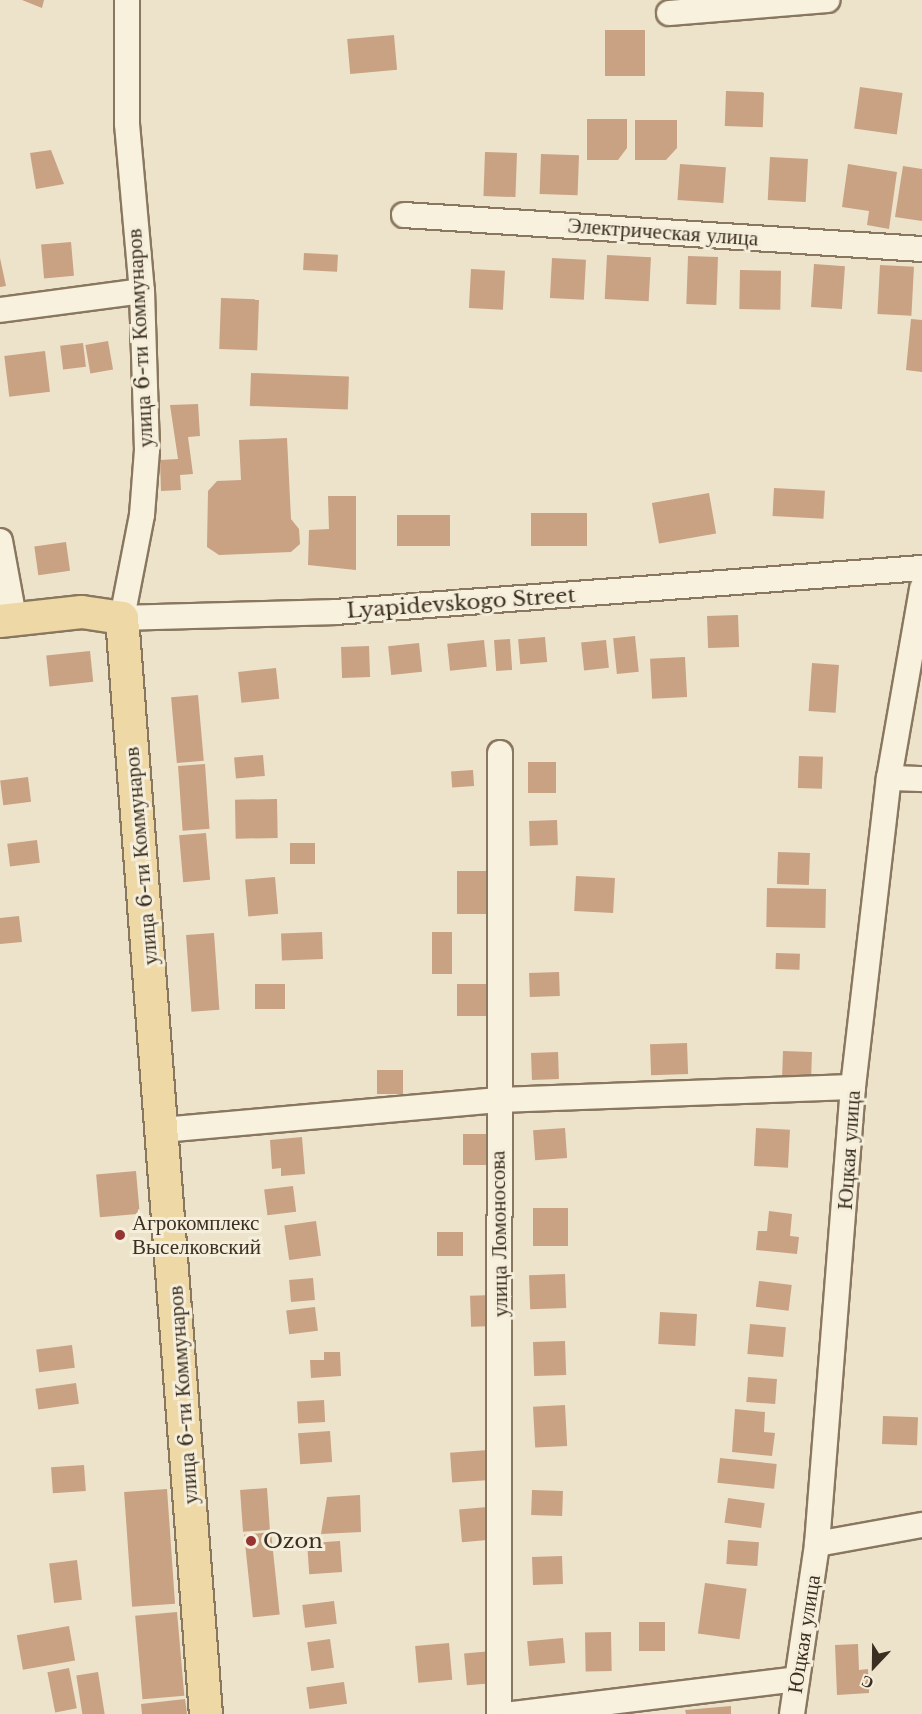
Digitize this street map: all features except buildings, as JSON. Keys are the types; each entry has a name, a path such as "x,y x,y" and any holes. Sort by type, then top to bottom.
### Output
{"main road":[{"name":"Lyapidevskogo Street","path":"7,619 82,612 122,618"},
{"name":"улица 6-ти Коммунаров","path":"122,618 206,1714"}],"street":[{"name":"улица 6-ти Коммунаров","path":"122,618 142,515 147,450 142,291 127,124 127,0"},
{"path":"669,14 827,0"},
{"name":"Электрическая улица","path":"404,215 922,249"},
{"path":"0,310 142,291"},
{"path":"0,542 7,619"},
{"name":"Lyapidevskogo Street","path":"122,618 335,612 922,568"},
{"name":"Юцкая улица","path":"792,1714 817,1544 853,1087 889,778 922,588"},
{"name":"улица Ломоносова","path":"499,1714 500,753"},
{"path":"889,778 922,778"},
{"path":"163,1130 498,1100 853,1087"},
{"path":"817,1544 922,1525"},
{"path":"513,1714 797,1679"}],"place":[{"name":"Агрокомплекс Выселковский","path":"120,1235"},
{"name":"Ozon","path":"251,1541"}]}
